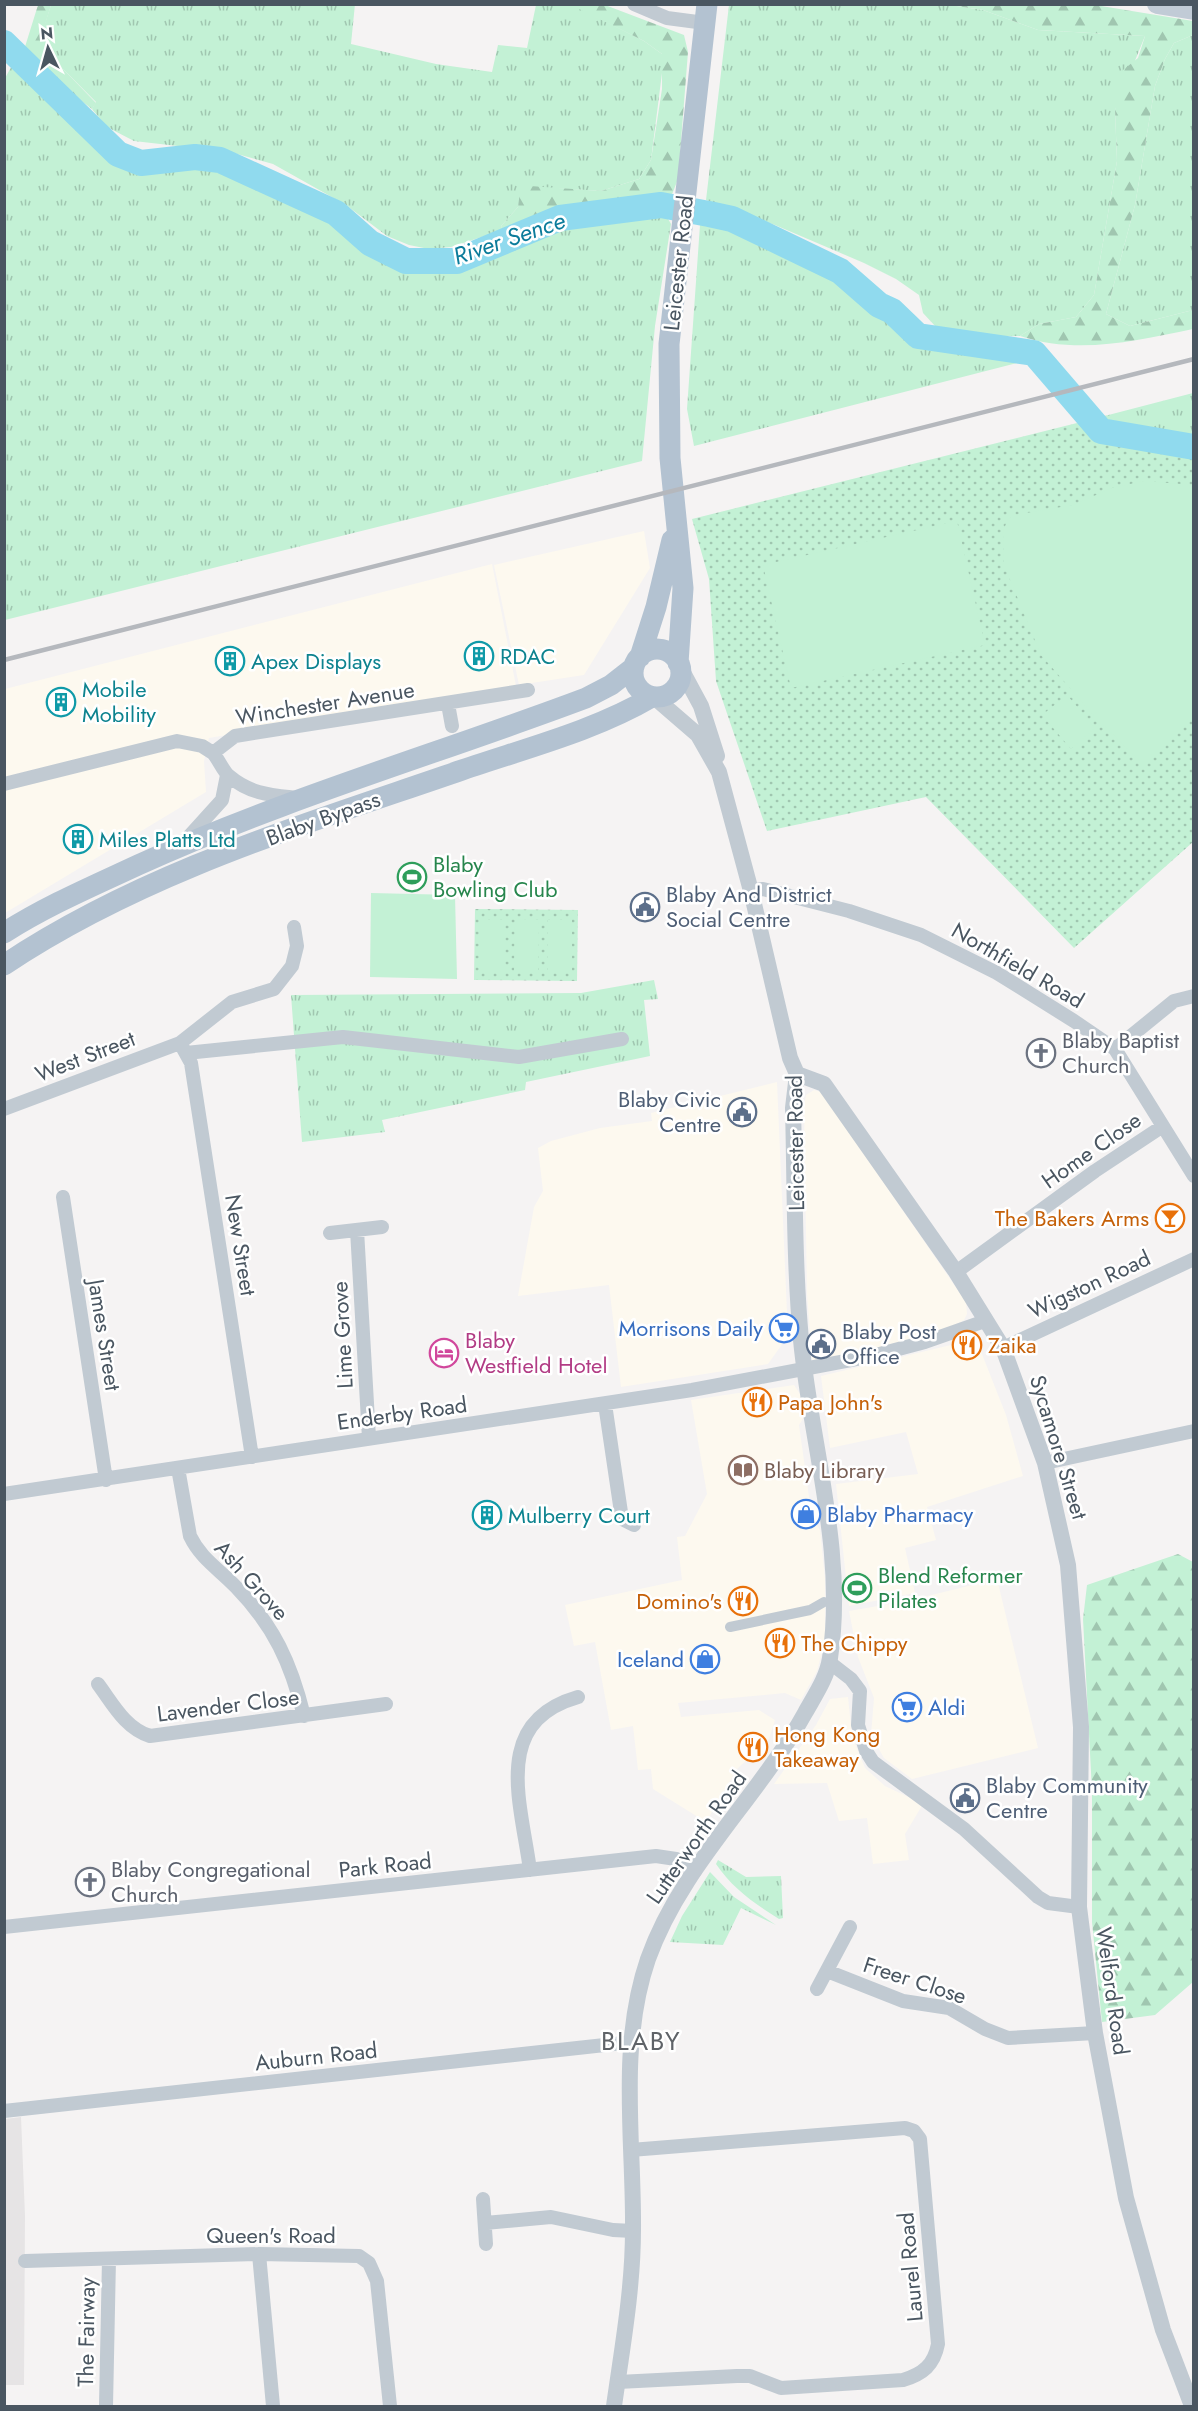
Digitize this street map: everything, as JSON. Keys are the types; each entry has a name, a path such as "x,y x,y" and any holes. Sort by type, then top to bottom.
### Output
{"main road":[{"path":"1157,4 1194,10"},
{"name":"Leicester Road","path":"679,665 683,603 670,458 669,344 706,14"},
{"name":"Leicester Road","path":"637,662 656,607 676,522"},
{"path":"653,650 661,650 674,657 679,665 679,682 675,689 669,694 653,697 645,694 634,682 637,662 653,650"},
{"name":"Blaby Bypass","path":"4,933 57,903 182,845 303,798 586,698 611,685 637,662"},
{"name":"Blaby Bypass","path":"4,964 76,921 142,888 279,833 551,741 631,709 653,697"}],"street":[{"path":"634,4 667,18 706,14"},
{"name":"Leicester Road","path":"679,665 708,723 718,772 751,891 790,1058 797,1074 794,1108 801,1338 812,1414"},
{"name":"Winchester Avenue","path":"213,753 235,736 528,690"},
{"name":"Leicester Road","path":"653,697 698,735 718,772"},
{"name":"Winchester Avenue","path":"448,704 452,726"},
{"path":"4,784 177,741 202,746 213,753 222,763 227,775 255,794 303,798"},
{"path":"182,845 222,800 227,775"},
{"name":"Northfield Road","path":"751,891 763,889 849,911 921,935 997,973 1114,1049 1194,1176"},
{"path":"183,1048 232,1002 274,989 292,966 297,946 294,927"},
{"path":"1114,1049 1174,1001 1194,996"},
{"path":"183,1048 343,1037 519,1058 622,1039"},
{"name":"West Street","path":"4,1108 183,1048"},
{"name":"New Street","path":"183,1048 191,1063 252,1456"},
{"name":"Sycamore Street","path":"797,1074 824,1084 956,1272 1003,1348 1045,1463 1068,1565 1081,1727 1079,1907"},
{"name":"Home Close","path":"956,1272 1095,1171 1162,1126"},
{"name":"James Street","path":"63,1197 106,1479"},
{"path":"330,1233 382,1227"},
{"name":"Lime Grove","path":"357,1230 369,1438"},
{"name":"Wigston Road","path":"1003,1348 1194,1259"},
{"name":"Enderby Road","path":"4,1494 604,1404 805,1369 915,1345 985,1321"},
{"path":"604,1404 622,1519 634,1525"},
{"name":"Lutterworth Road","path":"614,2406 633,2231 632,2042 638,1994 648,1959 662,1926 695,1871 791,1741 823,1681 829,1662 835,1609 812,1414"},
{"path":"1045,1463 1194,1431"},
{"name":"Ash Grove","path":"178,1468 190,1536 195,1546 201,1555 251,1604 270,1628 293,1672 304,1716"},
{"path":"730,1627 810,1610 824,1602"},
{"name":"Welford Road","path":"829,1662 851,1678 860,1691 858,1725 861,1738 873,1762 881,1770 964,1828 1038,1897 1048,1903 1079,1907 1095,2033 1126,2198 1163,2330 1192,2406"},
{"name":"Lavender Close","path":"98,1684 124,1720 137,1732 150,1736 386,1704"},
{"path":"530,1870 517,1776 522,1738 536,1720 558,1703 578,1697"},
{"name":"Park Road","path":"4,1927 656,1856 676,1859 695,1871"},
{"name":"Freer Close","path":"817,1989 850,1927"},
{"name":"Freer Close","path":"826,1971 903,2001 949,2008 985,2029 1008,2038 1095,2033"},
{"name":"Auburn Road","path":"4,2111 632,2042"},
{"name":"Laurel Road","path":"618,2382 750,2376 781,2388 903,2380 914,2376 932,2364 938,2344 920,2139 914,2132 905,2128 631,2150"},
{"path":"483,2199 486,2244"},
{"path":"484,2223 551,2217 613,2230 633,2231"},
{"path":"259,2254 273,2406"},
{"name":"Queen's Road","path":"25,2260 259,2254 359,2256 369,2263 377,2281 390,2406"},
{"name":"The Fairway","path":"106,2406 109,2259"}],"shaded area":[{"path":"644,531 650,568 584,675 519,685 494,565"},
{"path":"492,564 516,686 209,738 204,761 206,792 5,913 5,689"},
{"path":"777,1082 788,1336 768,1364 621,1387 609,1285 518,1296 534,1207 543,1191 538,1148 551,1141 600,1128 652,1121 651,1113"},
{"path":"814,1090 821,1092 966,1302 967,1314 964,1320 943,1331 909,1343 814,1361 812,1359 807,1294 804,1106 806,1095"},
{"path":"976,1339 1006,1415 1023,1476 927,1507 936,1540 905,1548 915,1593 849,1606 836,1484 918,1474 906,1432 830,1448 821,1376"},
{"path":"794,1385 800,1394 804,1417 799,1425 812,1518 820,1530 825,1579 825,1641 817,1671 801,1700 785,1693 678,1703 681,1717 759,1710 775,1720 769,1739 737,1769 706,1822 653,1789 651,1769 638,1770 633,1726 611,1730 595,1642 574,1646 565,1605 682,1580 677,1537 685,1536 707,1494 691,1400"},
{"path":"997,1579 1038,1748 912,1779 884,1758 871,1735 874,1698 858,1657 849,1611 907,1601"},
{"path":"848,1697 852,1736 865,1768 885,1786 923,1804 905,1834 909,1860 873,1864 867,1818 839,1821 827,1783 774,1784 816,1725 830,1699"},
{"path":"21,2117 25,2216 24,2385 5,2385 5,2119"}],"green space":[{"path":"355,4 351,44 436,64 492,72 498,45 527,48 536,5 571,4 644,41 662,54 663,65 651,160 639,179 601,191 551,188 520,200 518,207 501,226 503,230 451,247 429,249 409,245 387,236 346,205 273,164 230,152 134,141 107,127 92,109 96,102 64,70 36,51 51,5"},
{"path":"38,5 51,5 37,51 64,70 96,103 92,109 32,63 24,50"},
{"path":"571,5 605,5 684,35 688,52 678,179 671,197 578,207 503,230 501,226 518,207 520,192 530,186 601,191 639,179 651,160 662,89 662,54 644,41"},
{"path":"729,5 950,5 983,10 1038,30 1145,36 1115,110 1117,161 1094,295 1076,317 1039,324 1020,336 971,337 936,327 923,313 919,295 896,279 775,225 706,200"},
{"path":"950,5 1095,5 1193,21 1193,35 1174,43 1155,86 1135,205 1106,314 1130,326 1193,310 1193,329 1150,338 1085,345 1063,345 1020,336 1039,324 1076,317 1094,295 1117,161 1115,110 1123,70 1138,58 1145,36 1038,30 983,10"},
{"path":"1193,35 1193,310 1130,326 1106,314 1135,205 1155,86 1174,43"},
{"path":"15,60 55,103 119,161 161,170 222,163 279,193 329,214 381,254 413,265 457,266 497,252 564,220 662,208 671,224 655,326 642,461 5,620 4,80"},
{"path":"704,220 721,221 743,235 859,284 879,299 905,331 922,343 1000,352 1017,363 694,446 687,409 700,225"},
{"path":"1193,393 1193,434 1124,428 1093,419"},
{"path":"1077,423 1120,438 1193,450 1193,842 1074,948 926,797 767,831 716,681 709,579 692,519"},
{"path":"1144,481 1193,485 1194,711 1142,763 1096,718 1041,655 1004,565 1003,531 1008,519 1014,515 1073,505 1112,488"},
{"path":"957,521 985,645 791,688 763,565"},
{"path":"1067,695 1095,728 1071,749 1042,715"},
{"path":"371,893 455,895 457,979 370,977"},
{"path":"475,909 578,910 577,981 474,980"},
{"path":"515,919 539,920 538,971 514,971"},
{"path":"480,920 504,920 504,971 480,971"},
{"path":"548,920 572,920 572,972 548,972"},
{"path":"654,980 658,999 644,1000 650,1056 526,1082 525,1090 382,1120 385,1132 302,1142 291,995 581,993"},
{"path":"1178,1554 1193,1562 1193,1982 1155,2015 1102,2022 1092,1922 1092,1791 1083,1619 1087,1585"},
{"path":"718,1860 746,1877 781,1876 783,1918 779,1919 737,1888 722,1873 716,1864"},
{"path":"710,1872 734,1897 776,1925 741,1908 723,1945 670,1942 682,1916"}],"waterway":[{"name":"River Sence","path":"4,43 118,154 141,163 195,157 220,160 336,213 370,243 406,261 457,261 560,218 661,205 732,219 840,271 879,305 892,311 918,336 1034,353 1101,431 1194,447"}],"railway":[{"path":"4,660 1194,359"}],"place":[{"name":"RDAC","path":"479,656"},
{"name":"Apex Displays","path":"230,661"},
{"name":"Mobile Mobility","path":"61,702"},
{"name":"Miles Platts Ltd","path":"78,839"},
{"name":"Blaby Bowling Club","path":"412,877"},
{"name":"Blaby And District Social Centre","path":"645,907"},
{"name":"Blaby Baptist Church","path":"1041,1053"},
{"name":"Blaby Civic Centre","path":"742,1112"},
{"name":"The Bakers Arms","path":"1170,1218"},
{"name":"Morrisons Daily","path":"784,1328"},
{"name":"Blaby Post Office","path":"821,1344"},
{"name":"Zaika","path":"967,1345"},
{"name":"Blaby Westfield Hotel","path":"444,1353"},
{"name":"Papa John's","path":"757,1402"},
{"name":"Blaby Library","path":"743,1470"},
{"name":"Blaby Pharmacy","path":"806,1514"},
{"name":"Mulberry Court","path":"487,1515"},
{"name":"Blend Reformer Pilates","path":"857,1588"},
{"name":"Domino's","path":"743,1601"},
{"name":"The Chippy","path":"780,1643"},
{"name":"Iceland","path":"705,1659"},
{"name":"Aldi","path":"907,1707"},
{"name":"Hong Kong Takeaway","path":"753,1747"},
{"name":"Blaby Community Centre","path":"965,1798"},
{"name":"Blaby Congregational Church","path":"90,1882"}],"district":[{"name":"BLABY","path":"641,2041"}]}
